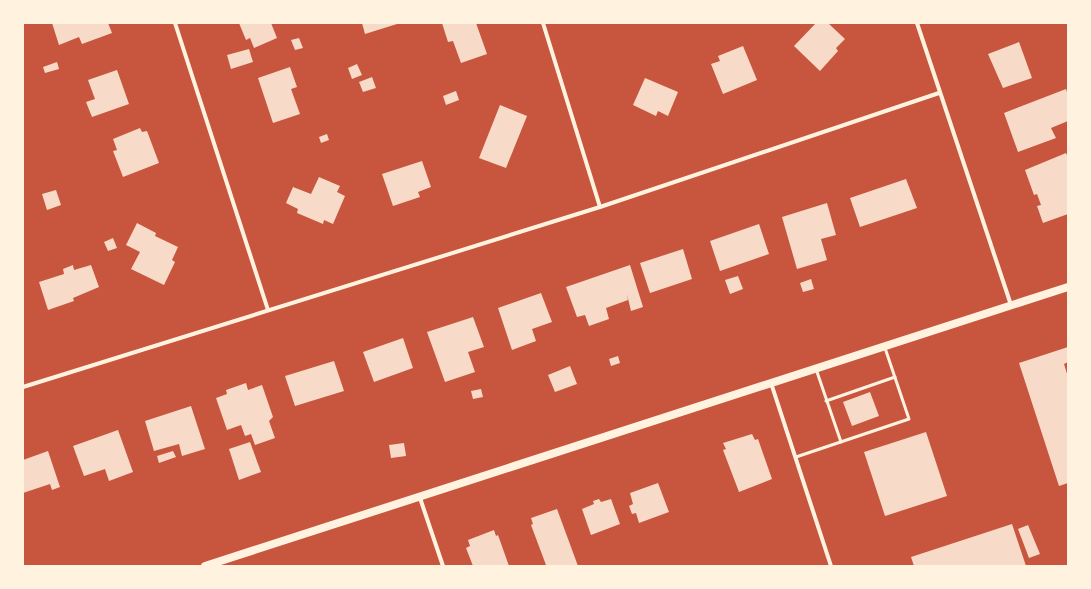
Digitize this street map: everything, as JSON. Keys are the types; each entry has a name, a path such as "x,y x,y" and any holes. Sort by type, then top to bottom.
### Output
{"main road":[{"path":"205,566 420,498 1068,286"}],"street":[{"path":"175,23 268,310"},
{"path":"543,23 600,207"},
{"path":"917,23 939,93 1011,305"},
{"path":"23,387 600,207 939,93"},
{"path":"771,383 831,566"},
{"path":"420,498 443,566"}],"lane":[{"path":"796,457 909,419 884,346"},
{"path":"816,369 841,442"},
{"path":"826,401 895,377"}],"building":[{"path":"52,23 108,23 112,33 82,44 79,37 59,45"},
{"path":"239,23 271,23 277,38 254,48 250,38 246,40"},
{"path":"362,23 396,23 397,24 365,34"},
{"path":"442,23 476,23 487,54 461,63 453,41 448,42"},
{"path":"816,23 828,23 845,39 836,48 838,51 820,71 794,46"},
{"path":"299,38 303,48 295,50 291,40"},
{"path":"1019,42 1032,78 1003,88 988,54"},
{"path":"743,46 757,80 723,94 711,64 720,61 718,56"},
{"path":"249,49 253,62 231,69 227,55"},
{"path":"57,62 59,69 45,73 43,67"},
{"path":"357,64 362,75 352,79 348,68"},
{"path":"290,67 297,87 291,89 300,114 273,123 258,78"},
{"path":"117,70 129,104 92,117 86,102 95,99 88,80"},
{"path":"372,77 376,88 363,92 359,82"},
{"path":"645,78 678,92 668,116 658,111 656,116 633,105"},
{"path":"1066,89 1068,95 1068,121 1051,128 1056,138 1018,152 1004,113"},
{"path":"456,91 459,100 446,105 443,96"},
{"path":"500,105 527,116 506,168 479,158"},
{"path":"140,128 142,132 147,131 159,163 123,177 113,151 117,150 113,139"},
{"path":"327,134 329,140 321,143 319,137"},
{"path":"1066,153 1068,158 1068,214 1043,223 1037,206 1041,205 1037,194 1034,195 1025,170"},
{"path":"422,161 431,187 418,192 420,197 393,206 382,174"},
{"path":"319,177 340,186 337,192 345,196 333,224 324,220 323,224 297,213 298,209 286,203 293,187 311,194"},
{"path":"906,179 917,208 860,227 850,198"},
{"path":"56,190 61,205 47,210 42,194"},
{"path":"827,203 836,235 821,239 827,260 797,269 782,217"},
{"path":"137,223 156,233 155,236 178,247 172,260 175,262 164,285 131,269 140,252 126,245"},
{"path":"759,224 769,254 720,271 710,241"},
{"path":"113,238 117,248 108,251 104,242"},
{"path":"683,249 692,279 650,293 640,263"},
{"path":"73,265 74,270 91,265 99,287 73,298 74,301 48,310 39,282 64,274 63,269"},
{"path":"630,265 643,307 631,311 627,294 628,300 606,308 609,319 589,326 585,315 577,317 566,287"},
{"path":"738,276 743,289 730,294 725,280"},
{"path":"811,279 814,289 803,292 800,283"},
{"path":"541,293 552,322 532,329 536,341 512,350 498,308"},
{"path":"473,317 484,347 468,352 475,372 445,382 427,332"},
{"path":"403,338 413,368 374,382 363,352"},
{"path":"1068,347 1068,362 1064,364 1068,377 1068,483 1059,486 1019,363"},
{"path":"618,356 620,363 611,366 609,359"},
{"path":"334,361 344,391 295,406 285,376"},
{"path":"570,366 577,384 555,392 548,375"},
{"path":"246,383 248,390 262,385 273,417 269,421 275,438 255,445 251,434 245,436 241,425 227,430 216,398 227,394 226,390"},
{"path":"481,389 483,397 473,399 471,391"},
{"path":"870,392 879,416 852,426 843,402"},
{"path":"191,406 205,449 182,456 179,444 154,451 145,421"},
{"path":"118,430 133,472 109,481 105,469 84,476 73,446"},
{"path":"926,432 947,496 885,516 864,452"},
{"path":"752,434 755,440 758,439 772,479 739,492 723,450 726,449 723,443"},
{"path":"250,442 261,472 239,480 229,449"},
{"path":"404,443 406,456 391,458 389,445"},
{"path":"48,451 60,487 52,490 50,484 23,493 23,460"},
{"path":"173,451 176,457 159,463 157,456"},
{"path":"658,483 669,512 639,523 636,513 632,514 629,506 633,504 630,493"},
{"path":"599,499 601,502 611,499 620,524 591,535 582,509 594,504 593,501"},
{"path":"557,509 578,566 543,566 546,565 531,525 533,524 531,518"},
{"path":"1012,524 1026,566 914,566 911,557"},
{"path":"1028,525 1040,554 1029,558 1018,529"},
{"path":"494,530 496,536 498,535 509,566 473,566 466,548 470,546 468,540"}]}
